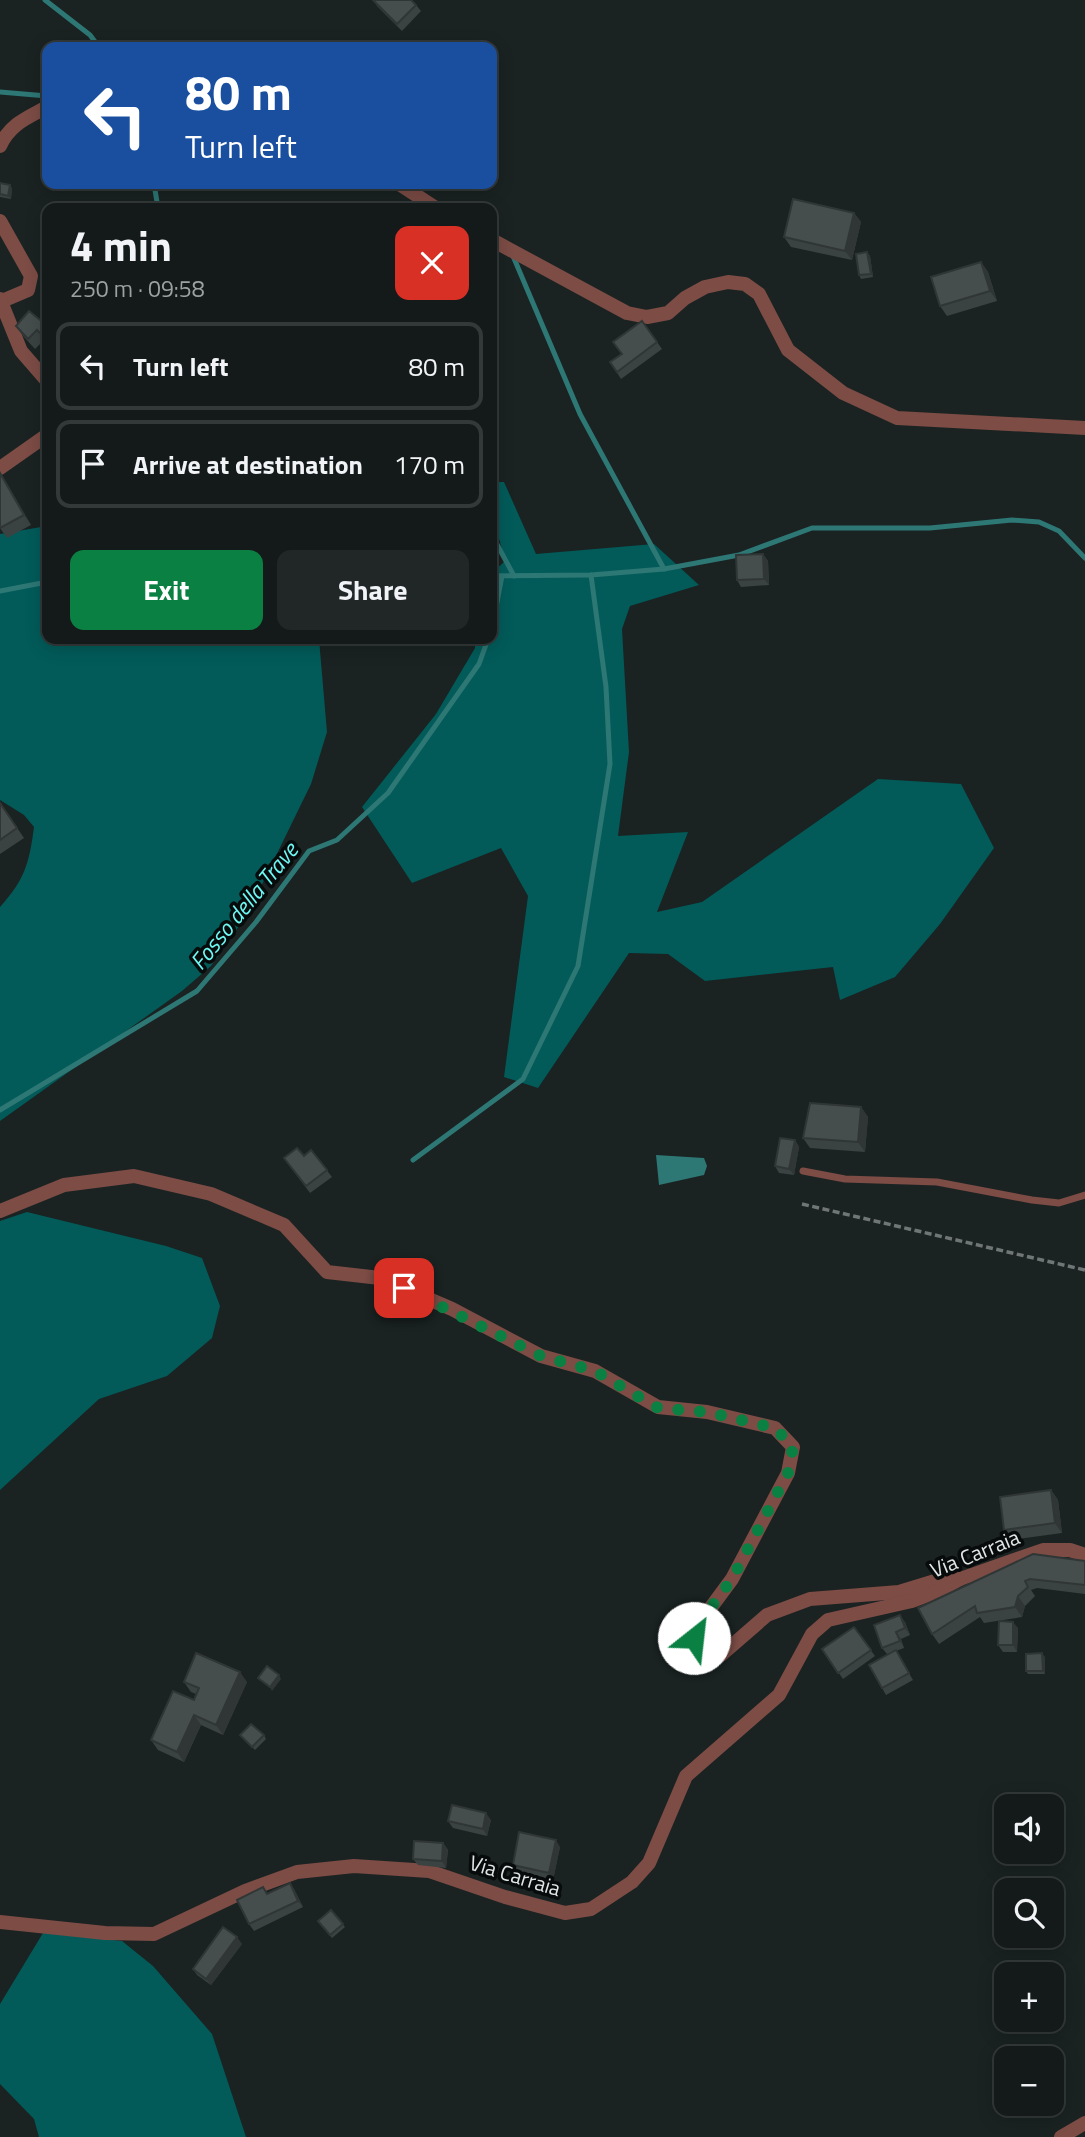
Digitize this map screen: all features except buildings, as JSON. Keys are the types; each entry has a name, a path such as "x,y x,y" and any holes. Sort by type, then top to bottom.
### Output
{"street":[{"path":"0,146 6,133 16,124 42,110"},
{"path":"407,189 428,203"},
{"path":"0,221 31,276 28,290 1,300 22,351 42,375"},
{"path":"497,243 627,313 637,315 668,313 685,298 705,287 728,282 745,284 759,294 788,350 843,393 897,418 1085,429"},
{"path":"0,468 42,439"},
{"path":"0,1211 64,1185 134,1176 211,1194 284,1224 327,1272 380,1278 452,1309 541,1356 595,1371 658,1408 707,1412 775,1428 793,1447 788,1473 732,1579 698,1625 694,1638 703,1653 721,1655 767,1615 810,1599 899,1592 935,1581 960,1579"},
{"name":"Via Carraia","path":"0,1922 105,1933 154,1934 245,1891 297,1872 354,1866 429,1871 505,1897 565,1913 591,1909 632,1882 649,1863 686,1776 779,1695 812,1634 828,1620 912,1601 939,1591 960,1579 1043,1550 1070,1550 1085,1555"},
{"path":"1061,2137 1085,2123"}],"lane":[{"path":"803,1171 845,1179 937,1182 1045,1201 1059,1202 1085,1195"}],"path":[{"path":"802,1205 825,1207 1085,1270"}],"shaded area":[{"path":"497,482 504,482 536,554 654,544 699,585 630,606 622,629 629,752 618,836 688,832 657,912 702,902 878,779 961,784 994,848 940,924 895,977 840,1000 833,967 705,981 668,954 629,953 538,1088 504,1077 528,896 501,848 412,883 362,807 436,714 475,644 497,644 497,568 505,561 497,531"},
{"path":"42,527 42,644 319,644 327,732 311,784 248,913 211,966 182,991 0,1121 0,907 25,870 34,827 24,815 0,800 0,534"},
{"path":"656,1155 704,1158 707,1166 704,1175 659,1185"},
{"path":"27,1212 166,1246 202,1258 220,1306 212,1338 167,1376 99,1399 0,1490 0,1221"},
{"path":"43,1933 122,1941 153,1966 212,2034 246,2137 39,2137 34,2119 0,2084 0,2004"}],"waterway":[{"path":"45,0 95,42"},
{"path":"0,92 42,96"},
{"path":"155,189 157,203"},
{"path":"513,256 580,414 664,569"},
{"path":"497,576 591,575 664,569 739,555 812,528 930,528 1012,520 1039,522 1059,531 1085,558"},
{"path":"497,544 514,576"},
{"path":"413,1160 523,1079 578,966 610,764 606,687 591,575"},
{"name":"Fosso della Trave","path":"497,602 502,576"},
{"path":"0,591 42,583"},
{"name":"Fosso della Trave","path":"0,1110 197,991 256,922 309,851 337,840 388,793 479,664 486,644"}],"route":[{"path":"404,1288 452,1309 541,1356 595,1371 658,1408 707,1412 775,1428 793,1447 788,1473 732,1579 698,1625 694,1638"}]}
